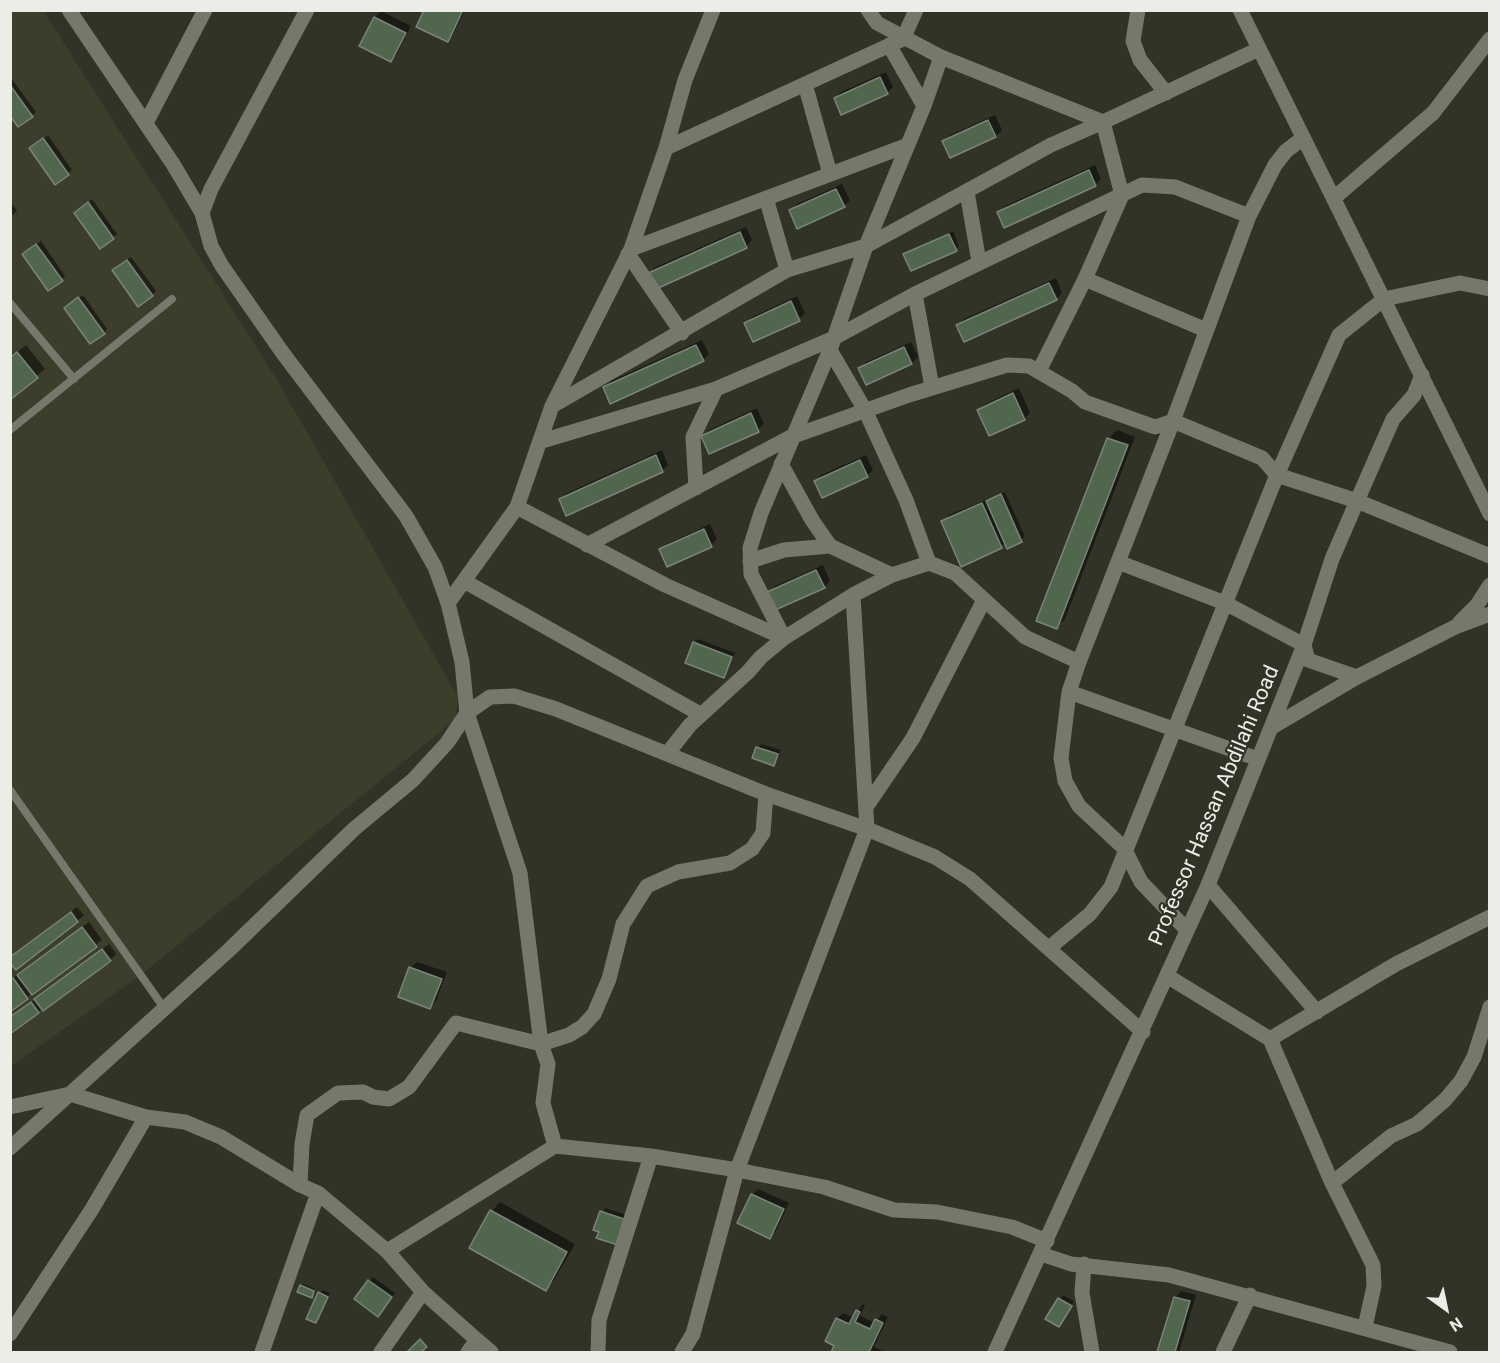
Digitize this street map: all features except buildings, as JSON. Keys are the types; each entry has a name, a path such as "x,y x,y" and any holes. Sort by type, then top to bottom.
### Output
{"street":[{"path":"69,10 146,123 202,213 211,246 222,266 282,352 406,516 435,567 448,603 462,662 467,713 520,873 541,1044 548,1064 543,1103 555,1146"},
{"path":"146,123 205,10"},
{"path":"202,213 211,189 307,10"},
{"path":"448,603 518,507 552,406 629,252 666,148 685,80 713,10"},
{"path":"868,10 896,42 924,106"},
{"path":"666,148 896,42 916,10"},
{"path":"1138,10 1133,41 1140,60 1166,93"},
{"path":"1240,10 1490,514"},
{"path":"1334,198 1433,113 1490,39"},
{"path":"896,42 940,57 1103,122"},
{"path":"552,406 788,270 866,246 1051,145 1259,49"},
{"path":"784,638 751,574 750,549 761,513 831,345 866,246 924,106 940,57"},
{"path":"805,84 830,174"},
{"path":"1039,371 1085,279 1122,195 1103,122"},
{"path":"1186,930 1141,882 1124,848 1079,806 1065,781 1061,758 1069,692 1249,216 1275,165 1286,151 1303,138"},
{"path":"629,252 908,144"},
{"path":"542,441 716,389 831,345 915,294 1142,185 1174,187 1249,216"},
{"path":"967,192 979,262"},
{"path":"766,198 788,270"},
{"path":"629,252 682,333"},
{"path":"1085,279 1206,330"},
{"path":"1049,948 1090,914 1111,887 1124,848 1276,475 1339,334 1384,299 1460,283 1490,289"},
{"path":"915,294 932,387"},
{"path":"831,345 865,410 906,500 929,563"},
{"path":"587,545 791,437 932,387 1007,365 1029,366 1072,391 1085,402 1155,427 1173,421 1262,458 1276,475 1357,501 1490,556"},
{"name":"Professor Hassan Abdilahi Road","path":"995,1353 1208,885 1304,645 1332,559 1357,501 1393,419 1414,395 1422,375"},
{"path":"696,488 693,437 716,389"},
{"path":"781,464 812,520 830,546"},
{"path":"518,507 665,585 784,638"},
{"path":"750,561 784,550 830,546 892,575"},
{"path":"1118,562 1225,603 1304,645 1308,660 1357,677"},
{"path":"668,754 700,714 784,638 854,595 892,575 929,563 956,573 1025,637 1079,662"},
{"path":"464,581 700,714"},
{"path":"1455,627 1477,605 1490,585"},
{"path":"682,1353 693,1334 737,1170 867,829 854,595"},
{"path":"866,807 913,738 984,600"},
{"path":"1272,727 1357,677 1455,627 1490,614"},
{"path":"1069,692 1258,759"},
{"path":"10,1148 164,1008 354,829 413,780 447,742 467,713 489,697 514,696 556,710 766,794 867,829 935,857 970,879 1143,1032"},
{"path":"300,1185 302,1144 307,1115 338,1093 363,1092 373,1097 389,1099 409,1087 456,1023 541,1044 569,1035 582,1027 594,1014 609,979 623,924 647,886 678,872 730,863 752,849 763,833 766,794"},
{"path":"1208,885 1317,1012"},
{"path":"1270,1039 1396,964 1490,917"},
{"path":"1167,976 1270,1039 1332,1183 1373,1265 1374,1286 1365,1328"},
{"path":"1332,1183 1391,1136 1417,1124 1445,1100 1461,1081 1474,1057 1490,1007"},
{"path":"10,1107 70,1094 146,1117 184,1122 221,1137 300,1185 318,1193 387,1251 472,1346 491,1353"},
{"path":"10,1334 92,1209 146,1117"},
{"path":"387,1251 555,1146 651,1156 737,1170 824,1187 894,1210 938,1212 1012,1227 1071,1264 1169,1275 1250,1295 1365,1328 1419,1348 1450,1353"},
{"path":"598,1353 599,1320 651,1156"},
{"path":"262,1353 318,1193"},
{"path":"1084,1264 1082,1293 1092,1353"},
{"path":"381,1353 423,1292"},
{"path":"1223,1353 1250,1295"},
{"path":"1080,1353 1087,1329"}],"lane":[{"path":"10,430 172,299"},
{"path":"10,303 74,379"},
{"path":"10,790 164,1008"}],"shaded area":[{"path":"43,10 276,378 458,697 455,720 137,978 11,1066 10,11"}]}
